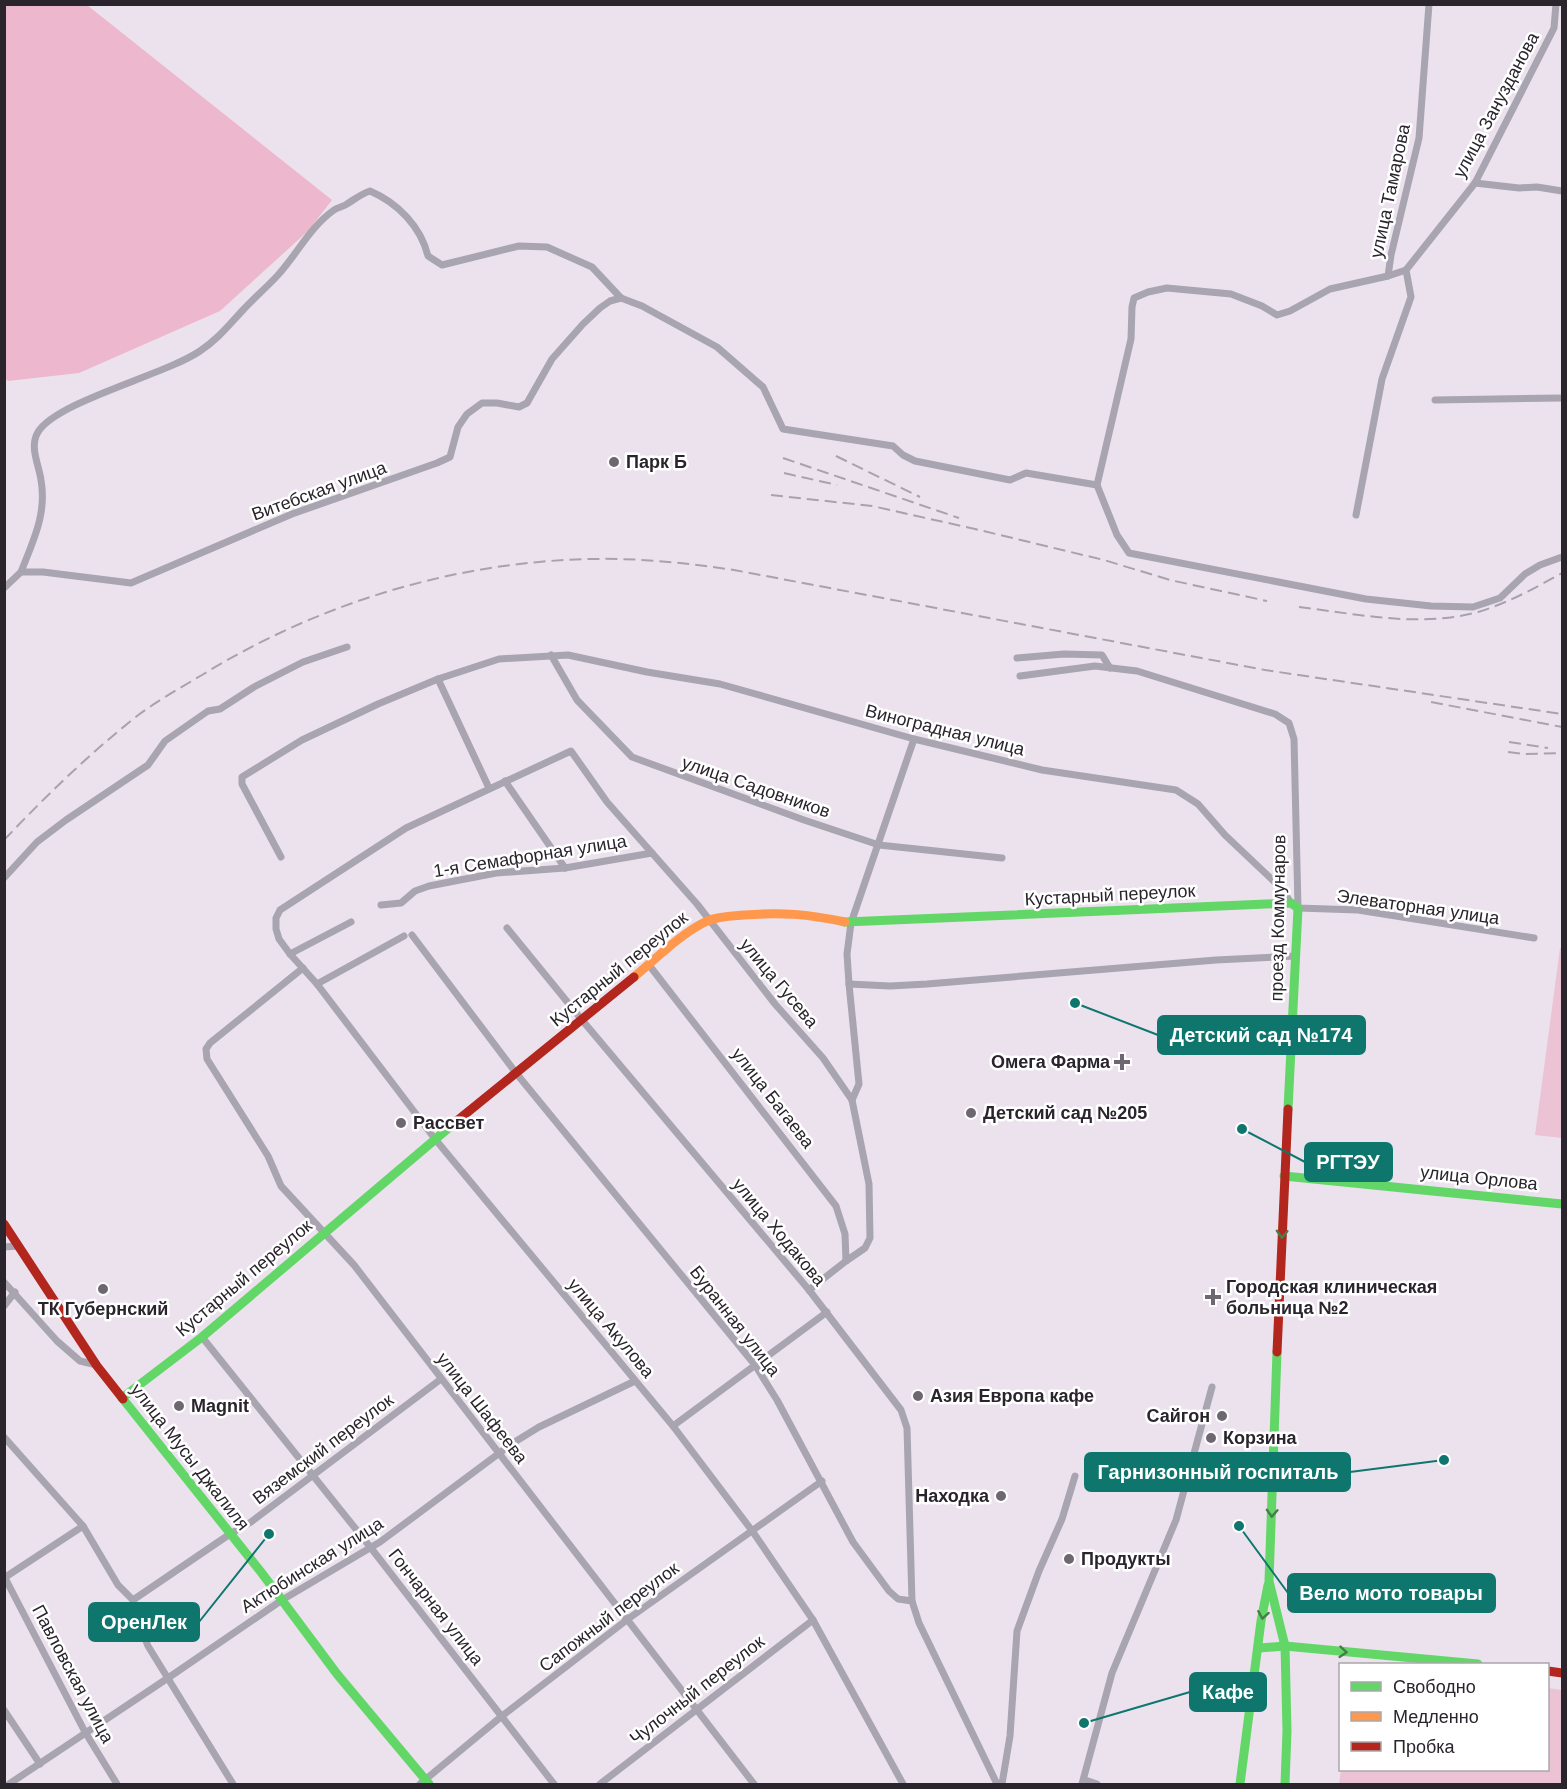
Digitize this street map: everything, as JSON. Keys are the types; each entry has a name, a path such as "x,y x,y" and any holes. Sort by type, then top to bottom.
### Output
{"street":[{"name":"улица Тамарова","path":"1388,276 1419,138 1429,4"},
{"name":"улица Занузданова","path":"1406,270 1475,183 1554,28 1556,4"},
{"path":"1475,183 1519,189 1537,187 1563,191"},
{"path":"4,588 21,572 40,523 43,506 34,445 38,431 50,420 67,410 173,366 219,337 279,274 327,216 336,208 370,191 383,196 414,223 424,241 428,256 442,266 519,246 547,247 592,267 621,298 642,306 717,347 763,387 783,429 893,446 915,461 1010,480 1026,473 1097,485 1117,535 1129,553 1366,599 1431,606 1473,607 1500,598 1525,574 1540,565 1563,557"},
{"name":"улица Тамарова","path":"1097,485 1131,339 1134,298 1167,288 1232,294 1262,306 1277,315 1290,311 1330,290 1406,270"},
{"path":"1356,515 1383,379 1411,297 1406,270"},
{"name":"Витебская улица","path":"21,572 43,572 131,583 292,514 437,463 450,457 458,427 467,414 482,403 519,407 527,403 552,359 583,324 610,301 621,298"},
{"path":"1435,400 1563,398"},
{"path":"4,878 37,842 148,765 165,741 208,711 220,709 254,687 303,662 347,647"},
{"path":"1017,658 1064,654 1102,655 1110,668"},
{"name":"улица Садовников","path":"551,655 577,700 632,757 879,845 1002,858"},
{"name":"Виноградная улица","path":"281,857 242,784 242,777 302,740 438,679 499,659 568,655 647,672 720,684 914,739 1042,770 1176,790 1198,804 1225,835 1281,888 1294,906"},
{"path":"1020,676 1095,666 1110,668"},
{"name":"проезд Коммунаров","path":"1110,668 1137,671 1275,714 1289,723 1296,757 1294,906 1296,956 1284,1176 1269,1581 1261,1621 1240,1785"},
{"path":"438,679 489,788 505,781 565,868"},
{"path":"852,1100 859,1084 849,984 848,954 851,923 914,739"},
{"name":"улица Гусева","path":"505,781 571,751 607,802 710,920 769,995 823,1058 852,1100 869,1184 870,1238 865,1248 846,1261"},
{"name":"улица Акулова","path":"489,788 405,828 280,910 276,918 279,939 317,984 435,1138 673,1426 753,1532 813,1620 903,1785"},
{"name":"1-я Семафорная улица","path":"381,905 401,903 415,891 429,886 496,873 565,868 652,853"},
{"name":"Кустарный переулок","path":"122,1398 202,1337 435,1138 693,929 710,920 721,916 775,913 805,914 851,923 1294,906"},
{"name":"Элеваторная улица","path":"1294,906 1358,910 1534,938"},
{"path":"290,954 351,922"},
{"name":"улица Ходакова","path":"507,928 809,1290 901,1410 907,1428 912,1601"},
{"name":"Буранная улица","path":"412,935 516,1073 755,1365 777,1400 854,1542 889,1591 898,1599 912,1601"},
{"path":"317,984 404,936"},
{"path":"849,984 890,986 927,984 1216,960 1296,956"},
{"name":"улица Багаева","path":"649,965 836,1206 845,1234 846,1261"},
{"name":"улица Шафеева","path":"303,968 210,1043 206,1049 207,1059 268,1156 281,1186 354,1265 754,1785"},
{"name":"улица Орлова","path":"1284,1176 1563,1204"},
{"name":"улица Мусы Джалиля","path":"4,1224 98,1366 122,1398 282,1599 337,1674 424,1783"},
{"path":"4,1247 18,1246"},
{"path":"809,1290 846,1261"},
{"path":"4,1282 57,1341 80,1361 98,1366"},
{"path":"4,1306 15,1292"},
{"path":"673,1426 826,1312"},
{"name":"Гончарная улица","path":"202,1337 371,1548 555,1785"},
{"name":"Вяземский переулок","path":"133,1600 230,1534 252,1522 441,1379"},
{"name":"Актюбинская улица","path":"9,1785 282,1599 371,1548 539,1427 635,1381"},
{"path":"1097,1785 1084,1782 1112,1673 1176,1520 1212,1387"},
{"path":"4,1437 83,1526 118,1585 133,1600 134,1612 148,1646 233,1785"},
{"path":"1002,1785 1010,1736 1017,1631 1039,1571 1062,1519 1075,1476"},
{"name":"Сапожный переулок","path":"424,1783 502,1716 628,1619 822,1481"},
{"path":"5,1577 83,1526"},
{"name":"Павловская улица","path":"5,1577 85,1732 117,1785"},
{"name":"проезд Коммунаров","path":"1269,1581 1285,1646 1287,1731 1285,1785"},
{"path":"912,1601 918,1623 998,1785"},
{"name":"Чулочный переулок","path":"600,1785 813,1620"},
{"path":"1259,1648 1285,1646 1458,1663"},
{"path":"4,1710 40,1764"}],"shaded area":[{"path":"4,5 87,5 332,200 308,231 220,311 79,373 8,381 4,378"},
{"path":"1560,948 1562,949 1562,1138 1535,1135"},
{"path":"1549,1688 1562,1690 1562,1784 1339,1784 1341,1771 1549,1771"}],"railway":[{"path":"836,456 920,497"},
{"path":"783,458 959,518"},
{"path":"784,473 837,485"},
{"path":"771,495 872,506 1104,560 1170,580 1267,601"},
{"path":"4,840 68,776 137,716 247,649 341,607 390,591 491,568 542,562 629,559 734,570 1265,670 1562,714"},
{"path":"1299,607 1389,618 1456,617 1500,604 1562,573"},
{"path":"1431,702 1562,727"},
{"path":"1509,742 1548,748"},
{"path":"1508,752 1562,753"}],"traffic: fast":[{"path":"845,922 1291,903 1298,908 1288,1109"},
{"path":"122,1398 202,1337 458,1120"},
{"path":"1284,1176 1562,1204"},
{"path":"1277,1352 1269,1581 1285,1646 1287,1731 1285,1784"},
{"path":"123,1399 261,1572 337,1674 429,1784"},
{"path":"1240,1784 1261,1621 1268,1585"},
{"path":"1259,1648 1285,1646 1467,1663"}],"traffic: slow":[{"path":"634,977 687,933 716,918 783,914 806,915 845,922"}],"traffic: jam":[{"path":"458,1120 634,977"},
{"path":"1277,1352 1288,1109"},
{"path":"4,1224 97,1366 123,1399"},
{"path":"1549,1671 1562,1673"}],"place":[{"name":"Парк Б","path":"614,462"},
{"name":"Детский сад №174","path":"1075,1003"},
{"name":"Омега Фарма","path":"1122,1062"},
{"name":"Детский сад №205","path":"971,1113"},
{"name":"Рассвет","path":"401,1123"},
{"name":"РГТЭУ","path":"1242,1129"},
{"name":"ТК Губернский","path":"103,1289"},
{"name":"Городская клиническая больница №2","path":"1213,1297"},
{"name":"Азия Европа кафе","path":"918,1396"},
{"name":"Magnit","path":"179,1406"},
{"name":"Сайгон","path":"1222,1416"},
{"name":"Корзина","path":"1211,1438"},
{"name":"Гарнизонный госпиталь","path":"1444,1460"},
{"name":"Находка","path":"1001,1496"},
{"name":"Вело мото товары","path":"1239,1526"},
{"name":"ОренЛек","path":"269,1534"},
{"name":"Продукты","path":"1069,1559"},
{"name":"Кафе","path":"1084,1723"}]}
